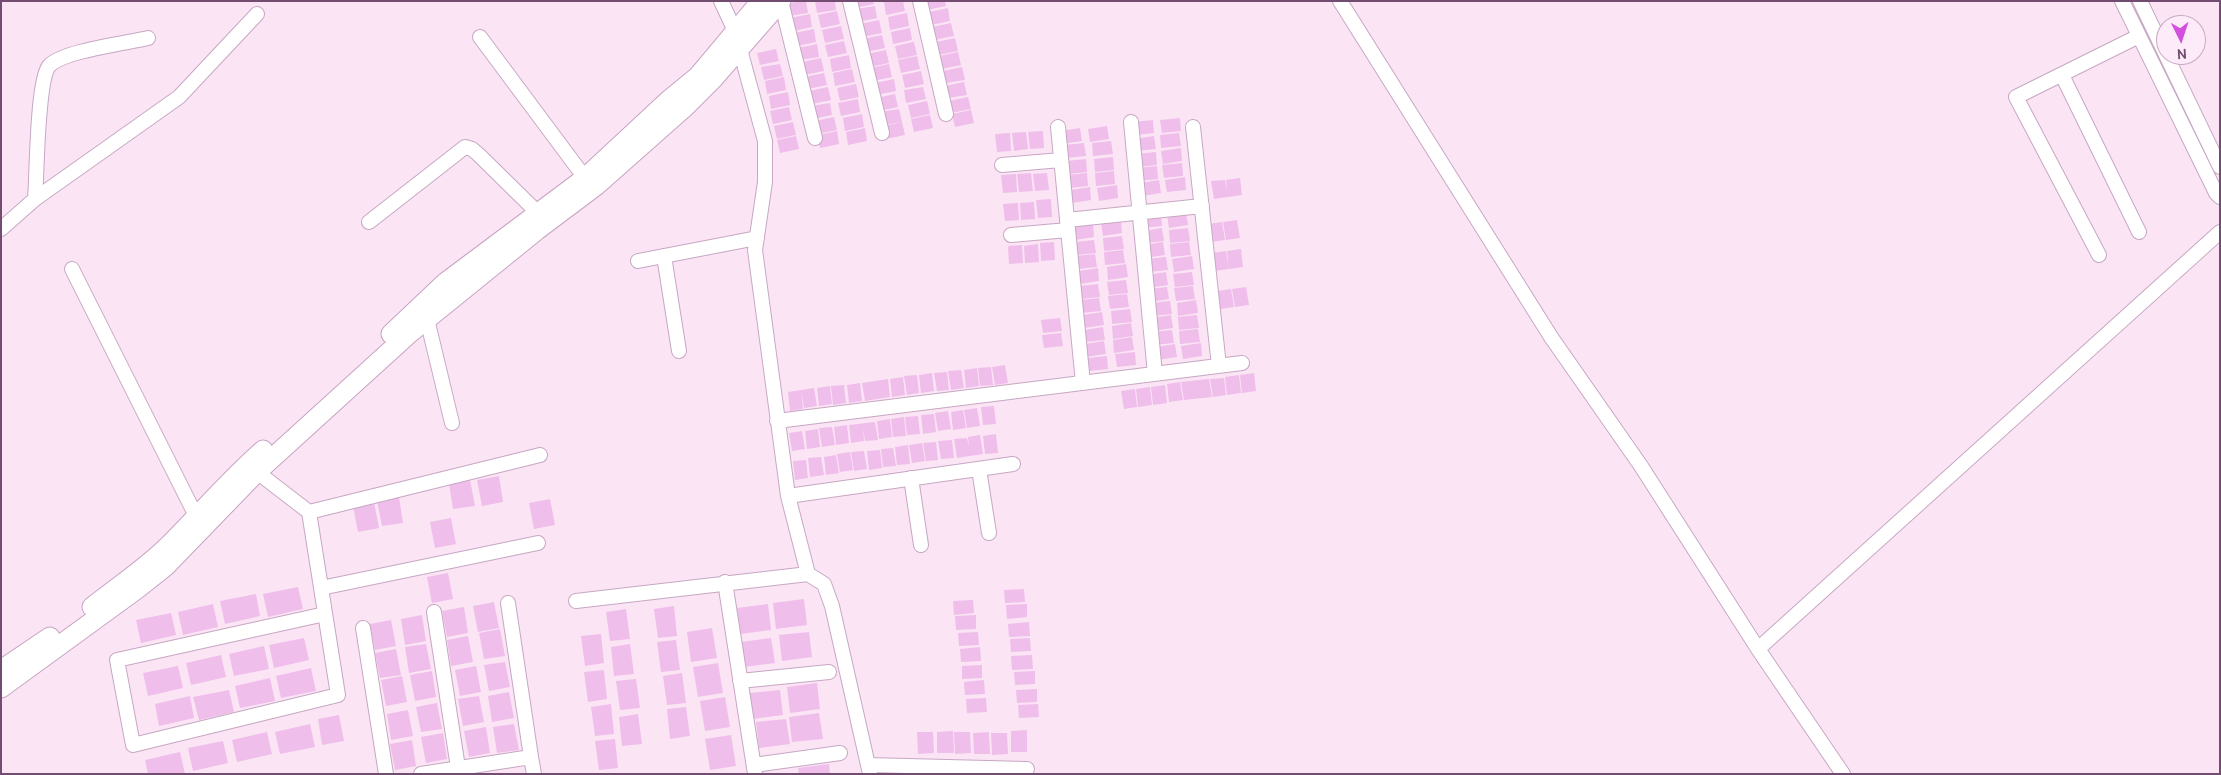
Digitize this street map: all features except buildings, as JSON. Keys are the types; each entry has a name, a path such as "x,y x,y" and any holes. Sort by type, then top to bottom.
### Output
{"street":[{"path":"721,1 737,39 765,142 766,182 755,250 788,496 808,574"},
{"path":"1,670 80,616 166,548 196,516 236,485 257,472 427,319 537,230 597,185 684,108 713,79 761,1"},
{"path":"1,688 166,566 236,485 242,469 337,384 446,282 537,212 585,178 780,1 815,138"},
{"path":"850,1 882,133"},
{"path":"920,1 946,114"},
{"path":"1340,1 1551,337 1641,466 1758,649 1843,774"},
{"path":"2122,1 2218,193"},
{"path":"2140,1 2220,167"},
{"path":"1,229 35,199 179,97 257,14"},
{"path":"2099,256 2016,97 2139,36"},
{"path":"480,37 585,178"},
{"path":"35,199 42,87 49,66 72,54 148,38"},
{"path":"2062,74 2139,232"},
{"path":"1131,122 1155,374"},
{"path":"1058,127 1083,383"},
{"path":"1194,127 1219,366"},
{"path":"369,222 466,147 479,155 537,212"},
{"path":"1002,165 1062,160"},
{"path":"1011,235 1140,212 1202,206"},
{"path":"1758,649 2220,232"},
{"path":"638,261 757,238"},
{"path":"664,256 679,351"},
{"path":"72,269 196,516"},
{"path":"427,319 452,422"},
{"path":"777,420 1242,363"},
{"path":"309,512 540,455"},
{"path":"788,496 1014,464"},
{"path":"980,468 989,533"},
{"path":"257,472 309,512 338,695 133,745 117,660 325,614"},
{"path":"911,478 921,546"},
{"path":"321,588 538,543"},
{"path":"576,601 725,582 808,574 824,584 832,606 869,769 1027,769"},
{"path":"725,582 755,769 840,753"},
{"path":"508,603 534,774"},
{"path":"434,612 459,771"},
{"path":"362,628 386,774"},
{"path":"740,680 829,672"},
{"path":"420,774 459,771 531,757"}]}
